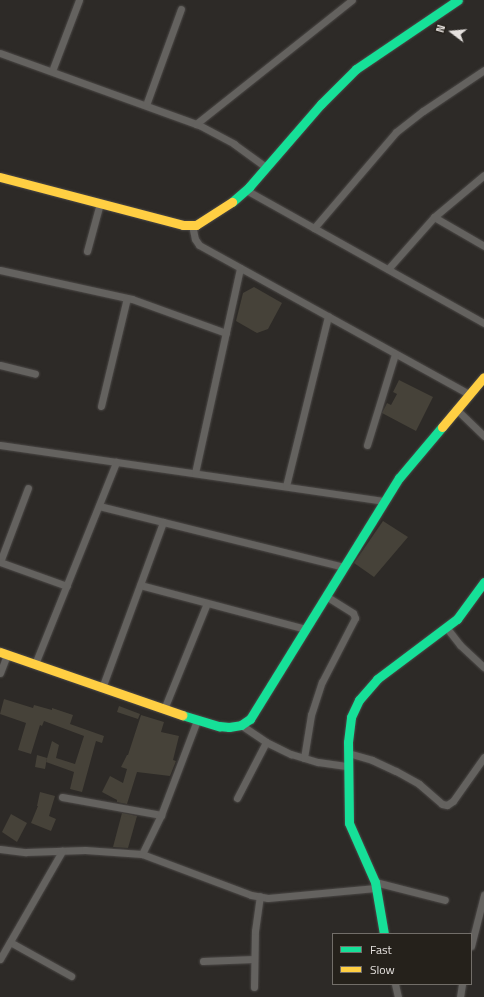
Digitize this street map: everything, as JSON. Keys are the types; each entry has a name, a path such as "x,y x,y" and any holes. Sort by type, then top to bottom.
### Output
{"street":[{"path":"52,71 79,0"},
{"path":"196,124 352,0"},
{"path":"0,176 183,225 196,225 210,218 246,190 321,104 356,69 458,0"},
{"path":"146,105 181,9"},
{"path":"0,53 196,124 234,144 266,167"},
{"path":"314,228 396,132 423,111 484,70"},
{"path":"388,269 434,216 484,175"},
{"path":"246,190 484,323"},
{"path":"87,251 100,203"},
{"path":"434,216 484,246"},
{"path":"192,225 195,240 199,245 469,394"},
{"path":"195,473 240,268"},
{"path":"0,272 127,298 226,334"},
{"path":"101,406 127,298"},
{"path":"286,486 328,316"},
{"path":"367,445 395,354"},
{"path":"0,365 35,374"},
{"path":"0,674 3,654 197,720 219,726 229,727 242,725 250,718 399,478 484,377"},
{"path":"456,409 484,436"},
{"path":"0,445 385,500"},
{"path":"35,664 116,462"},
{"path":"28,488 0,562 67,586"},
{"path":"99,506 344,567"},
{"path":"102,688 163,522"},
{"path":"384,933 376,885 349,823 348,753 351,717 359,700 377,679 446,627 461,613 484,582"},
{"path":"140,585 305,629"},
{"path":"304,758 310,716 322,682 355,618 352,613 326,596"},
{"path":"164,709 207,603"},
{"path":"446,627 460,645 484,667"},
{"path":"142,854 161,815 197,720"},
{"path":"242,725 266,742 291,754 304,758 348,766"},
{"path":"237,798 266,742"},
{"path":"348,753 372,760 396,771 419,784 442,804 447,805 453,801 484,757"},
{"path":"62,797 161,815"},
{"path":"0,849 26,852 85,850 142,854 251,895 295,897 376,885 445,900"},
{"path":"0,959 62,851"},
{"path":"472,942 484,895"},
{"path":"254,987 254,959 260,896"},
{"path":"10,942 71,976"},
{"path":"204,961 254,959"},
{"path":"395,985 398,997"},
{"path":"460,997 462,985"}],"building":[{"path":"254,287 282,303 268,329 257,333 236,321 243,293"},
{"path":"399,380 433,397 416,431 382,413 387,403 391,405 397,394 393,392"},
{"path":"383,521 408,537 374,577 354,563"},
{"path":"4,699 33,708 34,705 52,710 52,708 73,715 70,724 104,736 102,743 96,741 82,792 70,789 74,772 46,762 52,741 59,745 56,758 75,764 84,736 44,721 42,726 40,725 31,754 18,750 26,723 0,714"},
{"path":"119,706 140,714 138,719 117,712"},
{"path":"141,715 164,722 161,732 179,736 173,760 176,761 170,776 137,772 127,804 117,802 117,800 102,792 110,776 123,783 127,769 121,767 128,755"},
{"path":"37,755 47,758 45,769 35,767"},
{"path":"40,792 55,796 49,816 56,819 51,831 31,823 38,806"},
{"path":"122,813 137,816 128,848 113,847"},
{"path":"11,814 27,823 17,842 2,832"}],"traffic: fast":[{"path":"232,202 249,187 321,104 356,69 458,0"},
{"path":"182,715 219,726 229,727 241,725 250,719 399,478 442,427"},
{"path":"384,933 375,882 349,823 348,742 351,717 359,700 377,679 457,619 484,582"}],"traffic: slow":[{"path":"0,177 183,225 196,225 232,202"},
{"path":"442,427 484,377"},
{"path":"0,652 182,715"}]}
